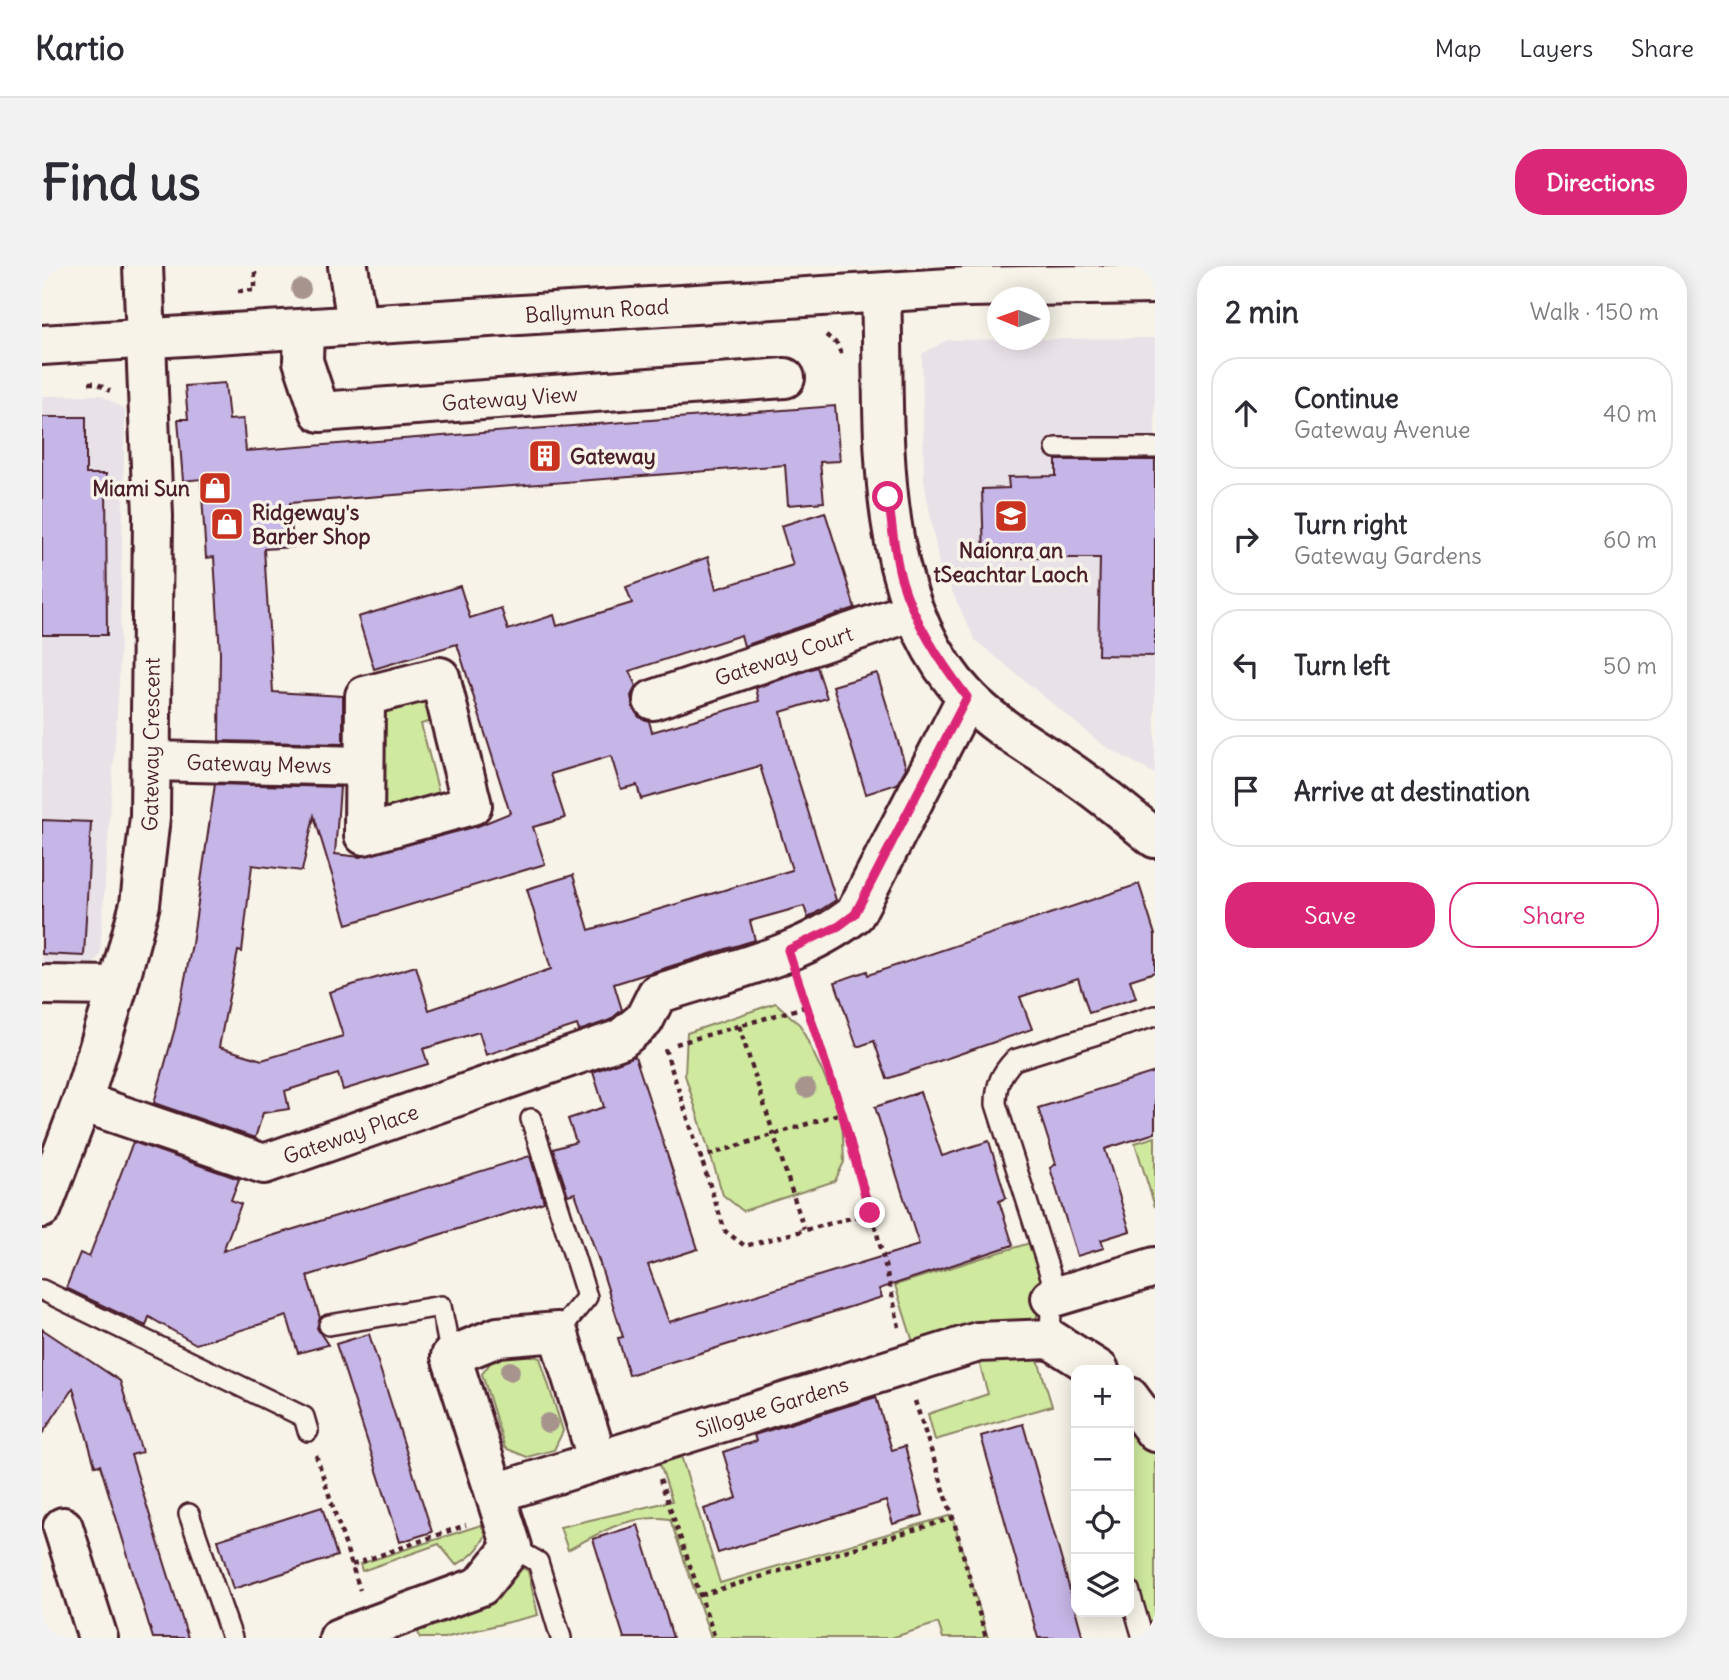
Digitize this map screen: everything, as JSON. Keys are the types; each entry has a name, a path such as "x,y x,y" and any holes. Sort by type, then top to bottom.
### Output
{"street":[{"name":"Gateway Crescent","path":"42,1208 82,1102 118,986 140,904 150,817 153,516 143,266"},
{"path":"348,266 357,323"},
{"name":"Ballymun Road","path":"42,345 304,329 357,323 966,287 1155,284"},
{"path":"881,293 888,497 901,576 914,611 941,662 967,697 992,719 1082,779 1155,838"},
{"name":"Gateway View","path":"304,329 303,360 320,412 785,378"},
{"name":"Gateway Court","path":"653,700 914,611"},
{"name":"Gateway Place","path":"82,1102 264,1164 621,1039 654,1034 657,994 788,950 839,926 855,914 967,697"},
{"name":"Gateway Mews","path":"152,761 364,766"},
{"path":"42,985 118,986"},
{"path":"1051,1298 1155,1267"},
{"path":"355,1633 481,1586 503,1517 451,1356 498,1337 558,1332 598,1461"},
{"path":"1049,1339 1092,1365"},
{"name":"Sillogue Gardens","path":"503,1517 598,1461 978,1342 1049,1339"},
{"path":"1134,1404 1155,1432"},
{"path":"60,1552 98,1638"}],"lane":[{"path":"1056,449 1155,448"},
{"path":"1049,1339 1052,1280 996,1104 999,1082 1014,1060 1155,1017"},
{"path":"531,1119 587,1297 558,1332"},
{"path":"42,1290 304,1418 308,1431"},
{"path":"329,1325 441,1306 451,1356"},
{"path":"189,1514 232,1638"},
{"path":"503,1517 538,1562 561,1638"},
{"path":"1134,1607 1143,1638"}],"path":[{"path":"228,292 255,290 255,270"},
{"path":"84,384 96,383 116,398"},
{"path":"788,950 842,1113 890,1285 906,1364 986,1638"},
{"path":"808,1006 739,1026 654,1034 725,1231 745,1246 870,1213"},
{"path":"739,1026 804,1229"},
{"path":"699,1158 842,1113"},
{"path":"308,1431 352,1565 355,1633"},
{"path":"648,1446 715,1638"},
{"path":"352,1565 503,1517"},
{"path":"701,1595 953,1518"}],"shaded area":[{"path":"1155,338 1155,774 1103,745 975,640 939,564 924,480 922,354 947,340 987,340 987,350 1050,350 1050,339"},
{"path":"101,395 125,410 119,684 100,954 83,979 42,978 42,396"}],"green space":[{"path":"433,696 439,719 421,724 439,793 382,812 383,710"},
{"path":"776,1003 800,1025 842,1113 844,1162 835,1181 743,1211 723,1195 685,1075 687,1033"},
{"path":"1155,1137 1155,1207 1135,1143"},
{"path":"1039,1240 1052,1280 1027,1340 1032,1340 1052,1406 935,1440 928,1414 988,1394 974,1344 919,1361 895,1285"},
{"path":"519,1352 540,1358 563,1431 554,1450 527,1457 505,1448 482,1374 494,1358"},
{"path":"1134,1404 1155,1432 1155,1638 1143,1638 1134,1607"},
{"path":"678,1446 720,1583 952,1515 988,1638 943,1638 938,1623 891,1638 711,1638 670,1519 629,1521 568,1550 560,1527 672,1501 657,1454"},
{"path":"481,1525 486,1534 477,1549 456,1565 439,1544 362,1571 360,1564"},
{"path":"519,1566 528,1571 538,1615 444,1638 420,1638 413,1616"}],"building":[{"path":"225,383 229,420 243,419 246,451 835,406 840,461 820,462 824,502 788,505 785,465 290,503 293,547 264,549 273,692 343,696 343,744 219,741 220,653 214,557 206,558 201,479 183,481 178,419 188,419 185,386"},
{"path":"42,417 86,417 86,474 106,474 107,635 42,635"},
{"path":"1056,460 1155,460 1155,656 1098,655 1100,558 984,558 982,489 1009,488 1008,477 1056,476"},
{"path":"825,512 855,608 744,646 741,635 629,671 636,686 631,696 633,708 639,717 649,721 652,732 759,701 756,688 817,667 827,698 781,712 791,757 836,900 808,918 804,906 750,921 755,940 614,984 622,1010 610,1020 579,1031 577,1025 486,1055 479,1032 423,1049 428,1064 343,1090 338,1074 285,1091 289,1109 263,1113 255,1138 154,1103 175,1028 192,944 215,784 340,787 335,854 360,857 478,826 510,813 457,644 374,669 358,617 460,586 470,618 501,608 508,630 554,615 557,626 632,603 626,587 708,557 716,589 793,565 781,526","holes":["611,756 621,789 637,785 641,799 760,766 792,870 589,930 573,875 527,889 551,969 429,1010 416,966 329,992 343,1036 262,1060 219,1047 238,951 242,952 252,865 302,871 314,816 347,924 545,864 533,827 565,818 551,774"]},
{"path":"877,673 906,768 897,784 866,794 833,686"},
{"path":"42,820 91,822 84,956 42,954"},
{"path":"1139,884 1155,935 1155,972 1130,980 1136,998 1089,1013 1078,978 1020,997 1032,1029 887,1079 874,1041 857,1047 835,982 867,971 868,975"},
{"path":"635,1056 698,1249 648,1265 669,1322 919,1245 875,1107 920,1092 942,1156 989,1141 1006,1198 999,1201 1013,1245 879,1289 882,1297 629,1375 618,1338 623,1337 599,1261 575,1193 568,1195 553,1149 576,1142 568,1119 604,1107 593,1072"},
{"path":"1155,1072 1155,1133 1105,1149 1130,1231 1101,1240 1104,1248 1077,1256 1050,1168 1056,1164 1038,1108"},
{"path":"133,1142 239,1179 231,1200 241,1204 223,1251 530,1156 544,1202 307,1276 320,1318 317,1328 328,1345 298,1353 287,1316 196,1344 149,1317 146,1326 66,1288 80,1253 89,1257"},
{"path":"42,1329 120,1381 142,1452 131,1455 188,1638 153,1638 100,1465 95,1466 73,1388 42,1434"},
{"path":"369,1334 432,1532 400,1542 336,1344"},
{"path":"876,1397 892,1450 905,1446 923,1515 893,1524 886,1501 718,1553 704,1509 737,1498 723,1452 756,1441 754,1435"},
{"path":"1023,1424 1071,1595 1071,1617 1077,1617 1083,1638 1038,1638 981,1436"},
{"path":"322,1507 337,1556 233,1589 218,1540"},
{"path":"638,1525 673,1638 624,1638 593,1539"}],"place":[{"name":"Gateway","path":"545,456"},
{"name":"Miami Sun","path":"215,488"},
{"name":"Naíonra an tSeachtar Laoch","path":"1011,516"},
{"name":"Ridgeway's Barber Shop","path":"227,524"}],"route":[{"path":"870,1213 842,1113 788,950 839,926 855,914 967,697 941,662 914,611 901,576 888,497"}]}
